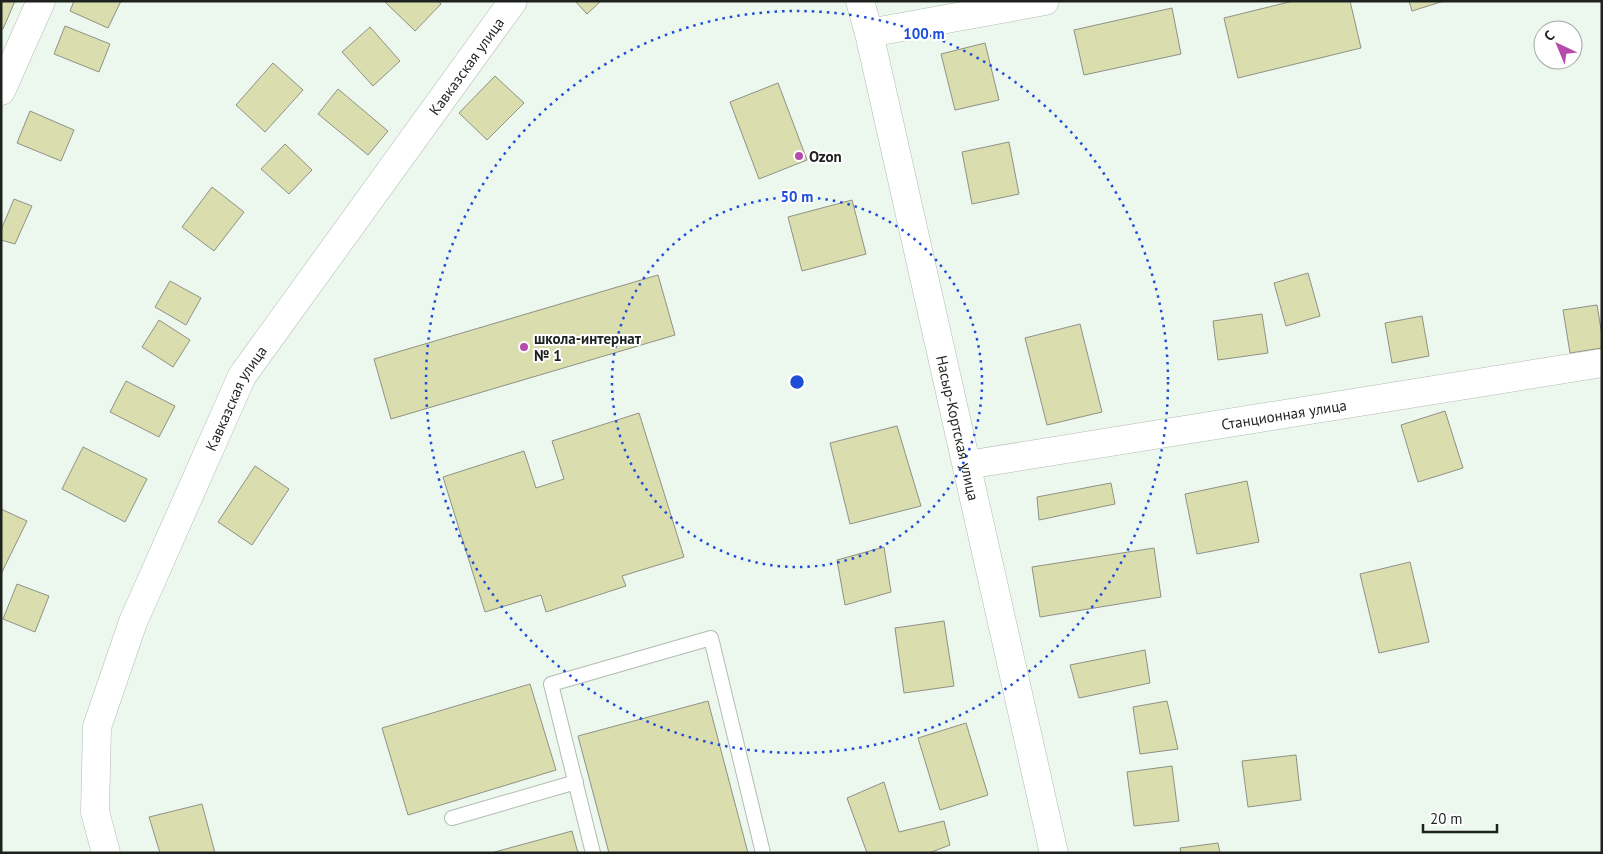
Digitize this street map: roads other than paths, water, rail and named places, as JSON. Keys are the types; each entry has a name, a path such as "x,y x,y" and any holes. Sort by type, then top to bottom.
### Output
{"street":[{"path":"1,91 41,1"},
{"name":"Кавказская улица","path":"106,853 95,812 97,727 133,622 242,376 513,1"},
{"name":"Насыр-Кортская улица","path":"860,1 870,33 1054,853"},
{"path":"870,33 1045,1"},
{"name":"Станционная улица","path":"967,465 1602,363"}],"lane":[{"path":"593,853 551,684 711,638 763,853"},
{"path":"452,818 576,782"}],"place":[{"name":"Ozon","path":"799,156"},
{"name":"школа-интернат № 1","path":"524,347"}]}
